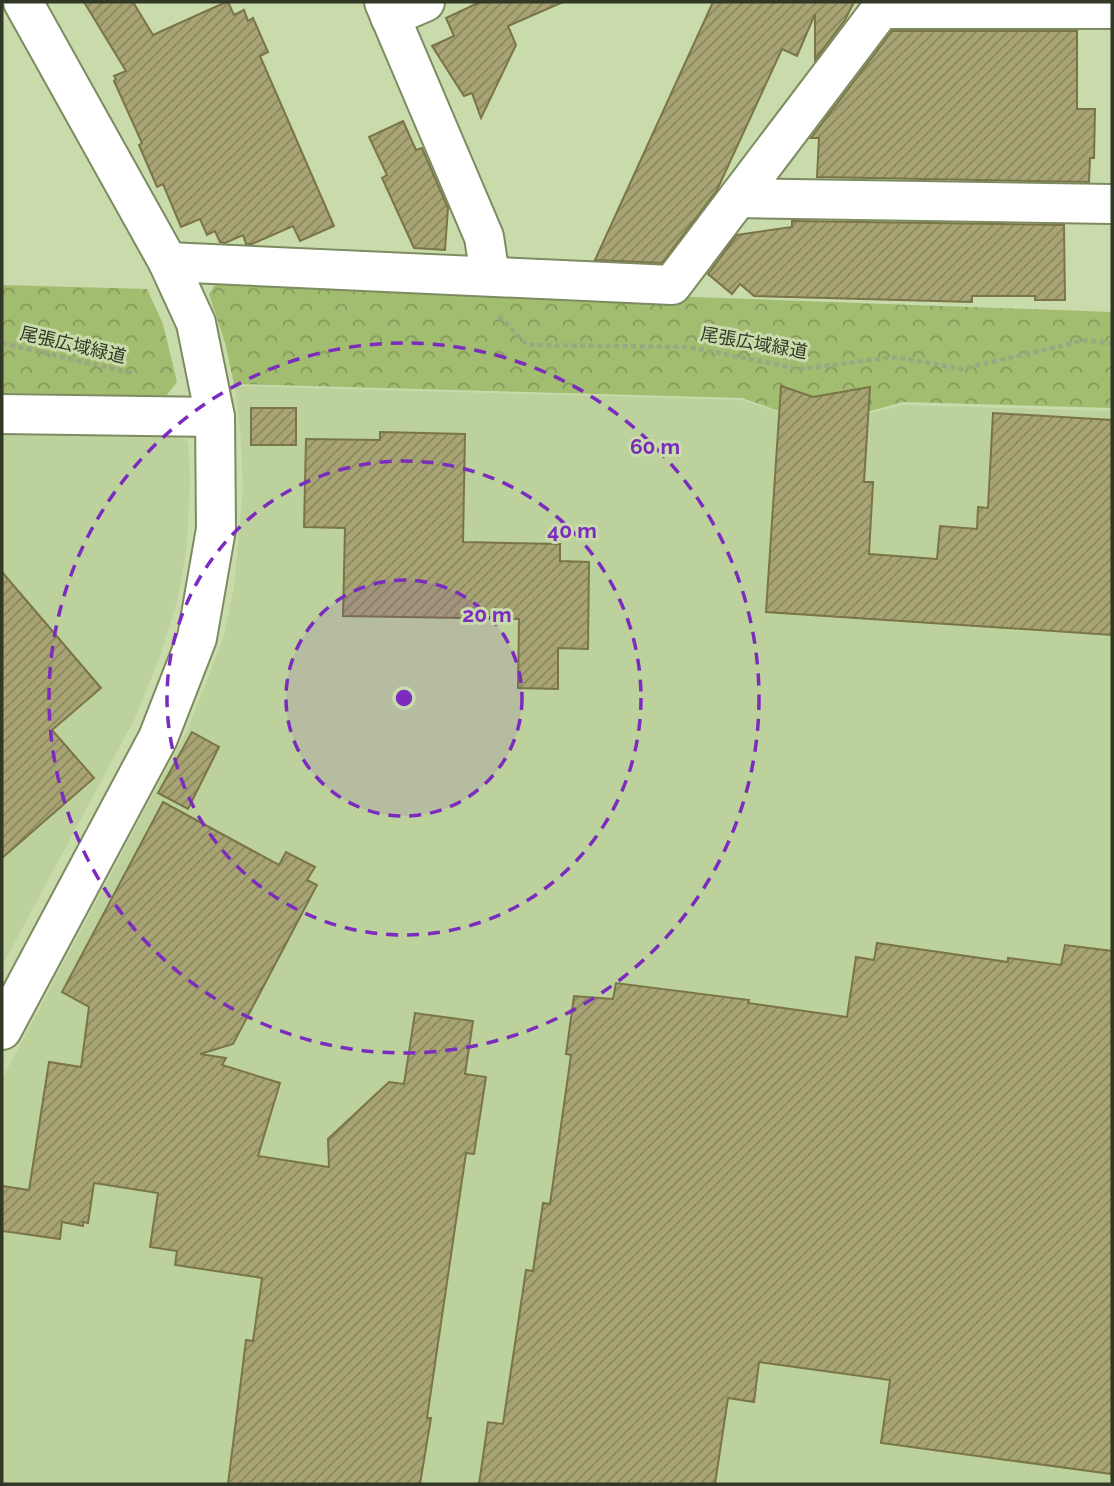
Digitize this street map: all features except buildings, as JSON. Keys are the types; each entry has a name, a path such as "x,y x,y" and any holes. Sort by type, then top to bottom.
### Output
{"street":[{"path":"2,1030 158,738 197,638 216,529 215,417 195,323 168,262 23,2"},
{"path":"425,2 387,9 484,237 474,275"},
{"path":"168,262 672,285 882,6 1112,9"},
{"path":"738,198 1112,204"},
{"path":"2,414 215,417"}],"path":[{"name":"尾張広域緑道","path":"474,275 527,345 688,346 800,369 896,357 961,369 1086,341 1112,344"},
{"name":"尾張広域緑道","path":"2,343 131,373 155,416"}],"shaded area":[{"path":"235,386 742,400 788,415 836,421 903,405 1112,411 1112,1484 2,1484 2,1079 187,731 223,639 234,588 243,490"},
{"path":"2,429 180,432 188,443 190,480 187,544 178,599 160,656 136,716 2,966"}],"green space":[{"path":"218,280 1112,312 1112,408 903,402 837,420 788,414 742,398 234,384 225,343 209,294"},
{"path":"2,285 147,289 163,324 177,382 166,396 2,393"}]}
